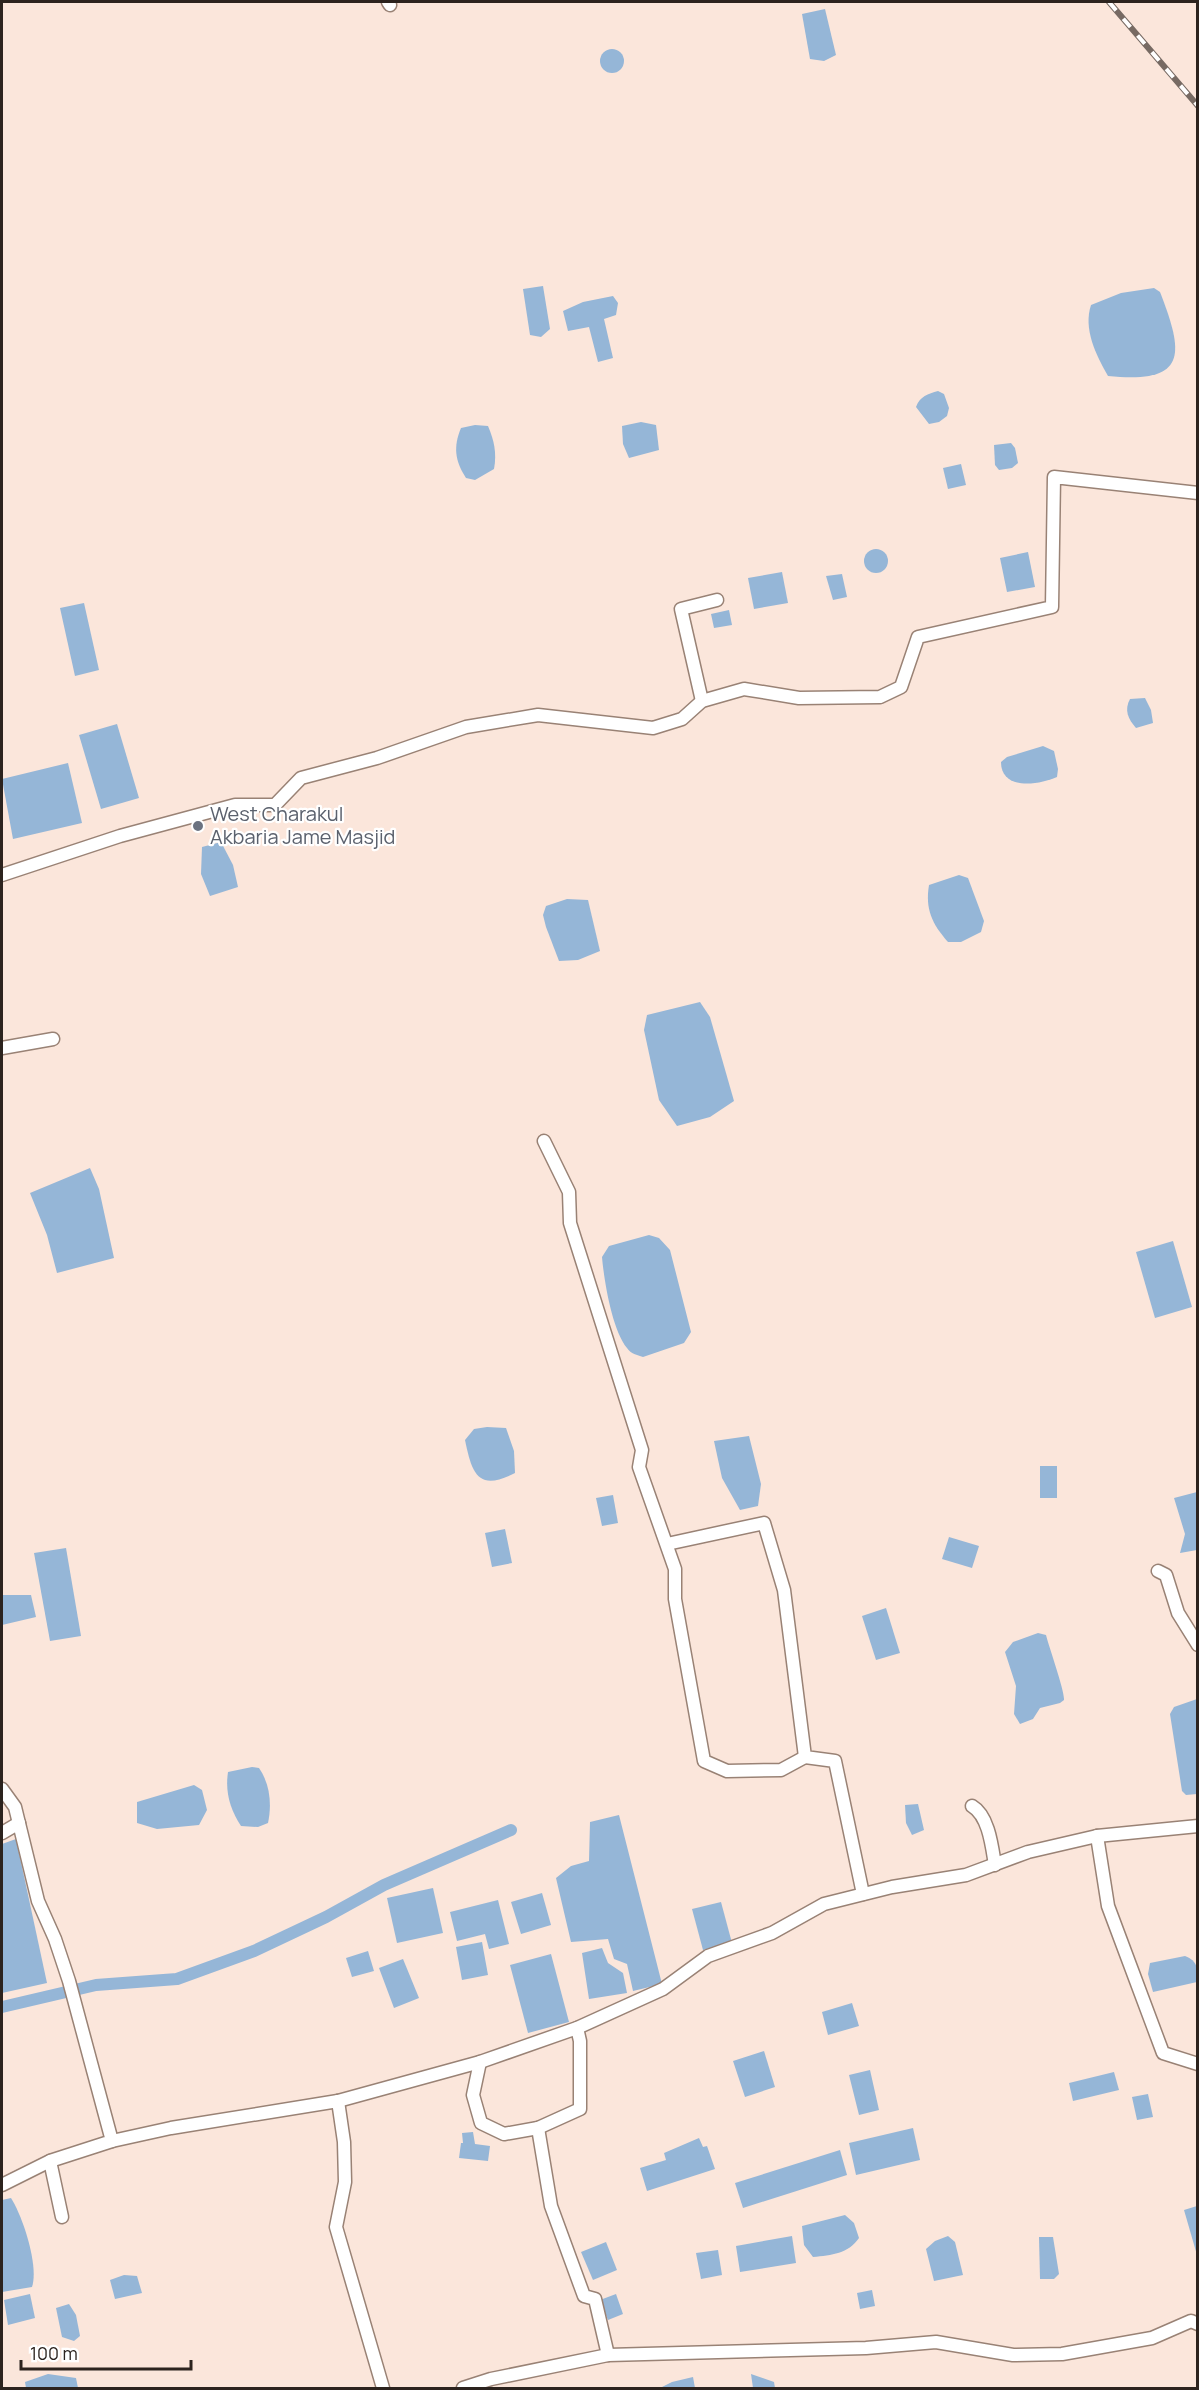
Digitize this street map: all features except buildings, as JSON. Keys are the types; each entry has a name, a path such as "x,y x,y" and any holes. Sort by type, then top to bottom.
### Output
{"street":[{"path":"2,874 120,836 235,805 275,805 301,778 377,758 466,727 538,715 653,728 682,719 702,701 744,689 799,698 879,697 901,687 918,637 1052,607 1054,477 1197,493"},
{"path":"702,701 681,609 717,600"},
{"path":"2,1048 53,1039"},
{"path":"544,1141 569,1192 570,1223 642,1450 639,1467 675,1569 675,1599 704,1761 727,1771 781,1770 805,1757 835,1761 863,1894"},
{"path":"667,1544 764,1522 784,1590 805,1757"},
{"path":"1158,1571 1166,1575 1173,1604 1197,1645"},
{"path":"2,1789 15,1807 38,1901 69,1981 112,2141"},
{"path":"972,1806 979,1810 990,1838 995,1865"},
{"path":"2,1833 19,1823"},
{"path":"2,2186 50,2161 112,2141 171,2128 338,2102 480,2062 577,2028 663,1989 708,1956 772,1934 824,1904 863,1894 966,1875 1028,1852 1097,1836 1197,1826"},
{"path":"1097,1836 1108,1906 1163,2053 1197,2064"},
{"path":"480,2062 473,2095 481,2123 504,2134 538,2128 580,2109 580,2041 577,2028"},
{"path":"338,2102 344,2142 345,2182 336,2227 383,2388"},
{"path":"538,2128 551,2206 584,2296 595,2299 608,2355"},
{"path":"50,2161 62,2217"},
{"path":"463,2388 491,2379 608,2355 866,2348 936,2342 1013,2355 1062,2354 1152,2338 1191,2321 1197,2324"}],"water":[{"path":"825,9 836,55 824,61 810,59 802,14"},
{"path":"607,49 617,49 624,56 624,66 617,73 607,73 600,66 600,56"},
{"path":"543,286 550,329 541,337 530,335 523,289"},
{"path":"1154,288 1160,292 1173,332 1175,348 1173,360 1166,369 1153,375 1108,376 1092,342 1089,323 1091,305 1121,293"},
{"path":"613,296 618,303 616,315 604,319 613,358 598,362 589,327 568,331 563,311 583,302"},
{"path":"938,391 944,394 949,408 947,416 939,422 929,424 916,407 922,398"},
{"path":"641,422 656,425 659,450 629,458 623,444 622,426"},
{"path":"475,425 488,426 495,458 494,469 475,480 466,478 462,472 457,460 456,448 461,428"},
{"path":"1011,443 1015,448 1018,463 1012,468 999,470 995,465 994,445"},
{"path":"961,464 966,485 948,489 943,468"},
{"path":"876,549 881,550 887,556 887,566 881,572 876,573 871,572 865,566 864,561 865,556 871,550"},
{"path":"1028,552 1035,587 1007,592 1000,558"},
{"path":"782,572 788,603 754,609 748,578"},
{"path":"842,574 847,597 833,600 826,576"},
{"path":"84,603 99,670 75,676 60,608"},
{"path":"729,610 732,625 714,628 711,614"},
{"path":"1145,698 1151,710 1153,723 1136,728 1128,714 1128,703 1130,699"},
{"path":"117,724 139,798 101,809 79,735"},
{"path":"1043,746 1054,751 1058,769 1057,777 1031,783 1014,782 1007,778 1001,762 1007,757"},
{"path":"68,763 82,823 13,839 2,779"},
{"path":"221,842 233,865 238,887 210,896 201,874 202,847"},
{"path":"959,875 968,878 984,921 981,932 961,942 948,942 931,916 928,902 929,885"},
{"path":"567,899 588,900 600,951 578,960 559,961 543,915 546,906"},
{"path":"700,1002 710,1017 734,1101 710,1117 677,1126 659,1100 644,1030 647,1015"},
{"path":"90,1168 99,1189 114,1258 57,1273 47,1235 30,1193"},
{"path":"649,1235 659,1238 670,1250 691,1332 684,1343 643,1357 629,1350 617,1329 607,1291 602,1257 609,1246"},
{"path":"1173,1241 1192,1307 1155,1318 1136,1252"},
{"path":"506,1428 514,1451 515,1473 493,1481 485,1480 474,1470 465,1440 474,1429"},
{"path":"749,1436 761,1484 758,1506 740,1510 722,1478 714,1441"},
{"path":"1040,1466 1057,1466 1057,1498 1040,1498"},
{"path":"1197,1492 1197,1550 1180,1553 1185,1534 1174,1498"},
{"path":"613,1495 618,1523 602,1526 596,1498"},
{"path":"505,1529 512,1563 492,1567 485,1533"},
{"path":"949,1537 979,1546 972,1568 942,1559"},
{"path":"66,1548 81,1636 50,1641 34,1553"},
{"path":"2,1595 31,1595 36,1617 2,1625"},
{"path":"886,1608 900,1653 876,1660 862,1616"},
{"path":"1038,1633 1046,1635 1064,1700 1040,1708 1033,1719 1020,1724 1014,1714 1016,1686 1005,1652 1013,1642"},
{"path":"1197,1699 1197,1794 1186,1795 1182,1791 1170,1714 1174,1707"},
{"path":"252,1767 259,1768 266,1781 269,1794 268,1823 258,1827 241,1826 231,1807 228,1793 228,1772"},
{"path":"194,1785 202,1790 207,1810 199,1825 157,1829 137,1823 137,1802"},
{"path":"918,1804 924,1830 912,1835 906,1823 905,1805"},
{"path":"619,1815 662,1984 633,1991 627,1964 614,1959 608,1939 571,1942 556,1878 571,1866 589,1861 590,1822"},
{"path":"16,1839 47,1983 2,1993 2,1844"},
{"path":"433,1888 443,1933 397,1943 387,1898"},
{"path":"542,1893 551,1925 521,1934 511,1902"},
{"path":"498,1900 509,1944 489,1949 485,1934 457,1941 450,1912"},
{"path":"721,1902 732,1943 703,1950 692,1909"},
{"path":"482,1942 488,1975 462,1980 456,1947"},
{"path":"602,1948 608,1963 623,1973 627,1993 589,1999 582,1953"},
{"path":"368,1951 374,1971 352,1977 346,1958"},
{"path":"551,1954 569,2022 528,2033 510,1965"},
{"path":"1185,1956 1196,1966 1197,1982 1153,1992 1148,1974 1150,1963"},
{"path":"403,1959 419,1998 394,2008 379,1968"},
{"path":"852,2003 859,2026 828,2035 822,2012"},
{"path":"764,2051 775,2087 745,2097 733,2061"},
{"path":"870,2070 879,2110 859,2115 849,2075"},
{"path":"1114,2072 1119,2090 1073,2101 1069,2083"},
{"path":"1148,2094 1153,2117 1137,2120 1132,2097"},
{"path":"913,2128 920,2160 856,2175 849,2143"},
{"path":"473,2132 475,2144 490,2146 488,2161 459,2158 461,2143 463,2143 462,2133"},
{"path":"699,2138 703,2147 707,2146 715,2169 647,2191 640,2168 666,2160 664,2153"},
{"path":"840,2150 847,2175 743,2208 735,2183"},
{"path":"11,2198 29,2242 34,2278 32,2287 2,2292 2,2200"},
{"path":"1198,2206 1197,2255 1184,2210"},
{"path":"845,2215 854,2223 859,2238 845,2251 813,2257 804,2245 802,2226"},
{"path":"792,2236 796,2263 740,2272 736,2246"},
{"path":"948,2236 955,2242 963,2275 934,2281 926,2249 935,2241"},
{"path":"1039,2237 1053,2237 1059,2274 1054,2279 1040,2279"},
{"path":"606,2242 617,2270 593,2280 581,2252"},
{"path":"718,2250 722,2275 701,2279 696,2253"},
{"path":"124,2275 137,2276 142,2293 115,2299 110,2280"},
{"path":"872,2290 875,2306 860,2309 857,2293"},
{"path":"30,2294 35,2318 8,2325 4,2300"},
{"path":"616,2294 623,2314 608,2320 600,2300"},
{"path":"69,2304 76,2315 80,2336 74,2341 62,2337 56,2308"},
{"path":"48,2374 76,2378 78,2388 26,2388 25,2382"},
{"path":"751,2374 774,2382 775,2388 753,2388"},
{"path":"693,2377 695,2388 660,2388 672,2382"}],"waterway":[{"path":"2,2007 96,1985 177,1979 254,1951 326,1917 384,1885 511,1830"}],"railway":[{"path":"1109,2 1198,106"}],"place":[{"name":"West Charakul Akbaria Jame Masjid","path":"198,826"}]}
